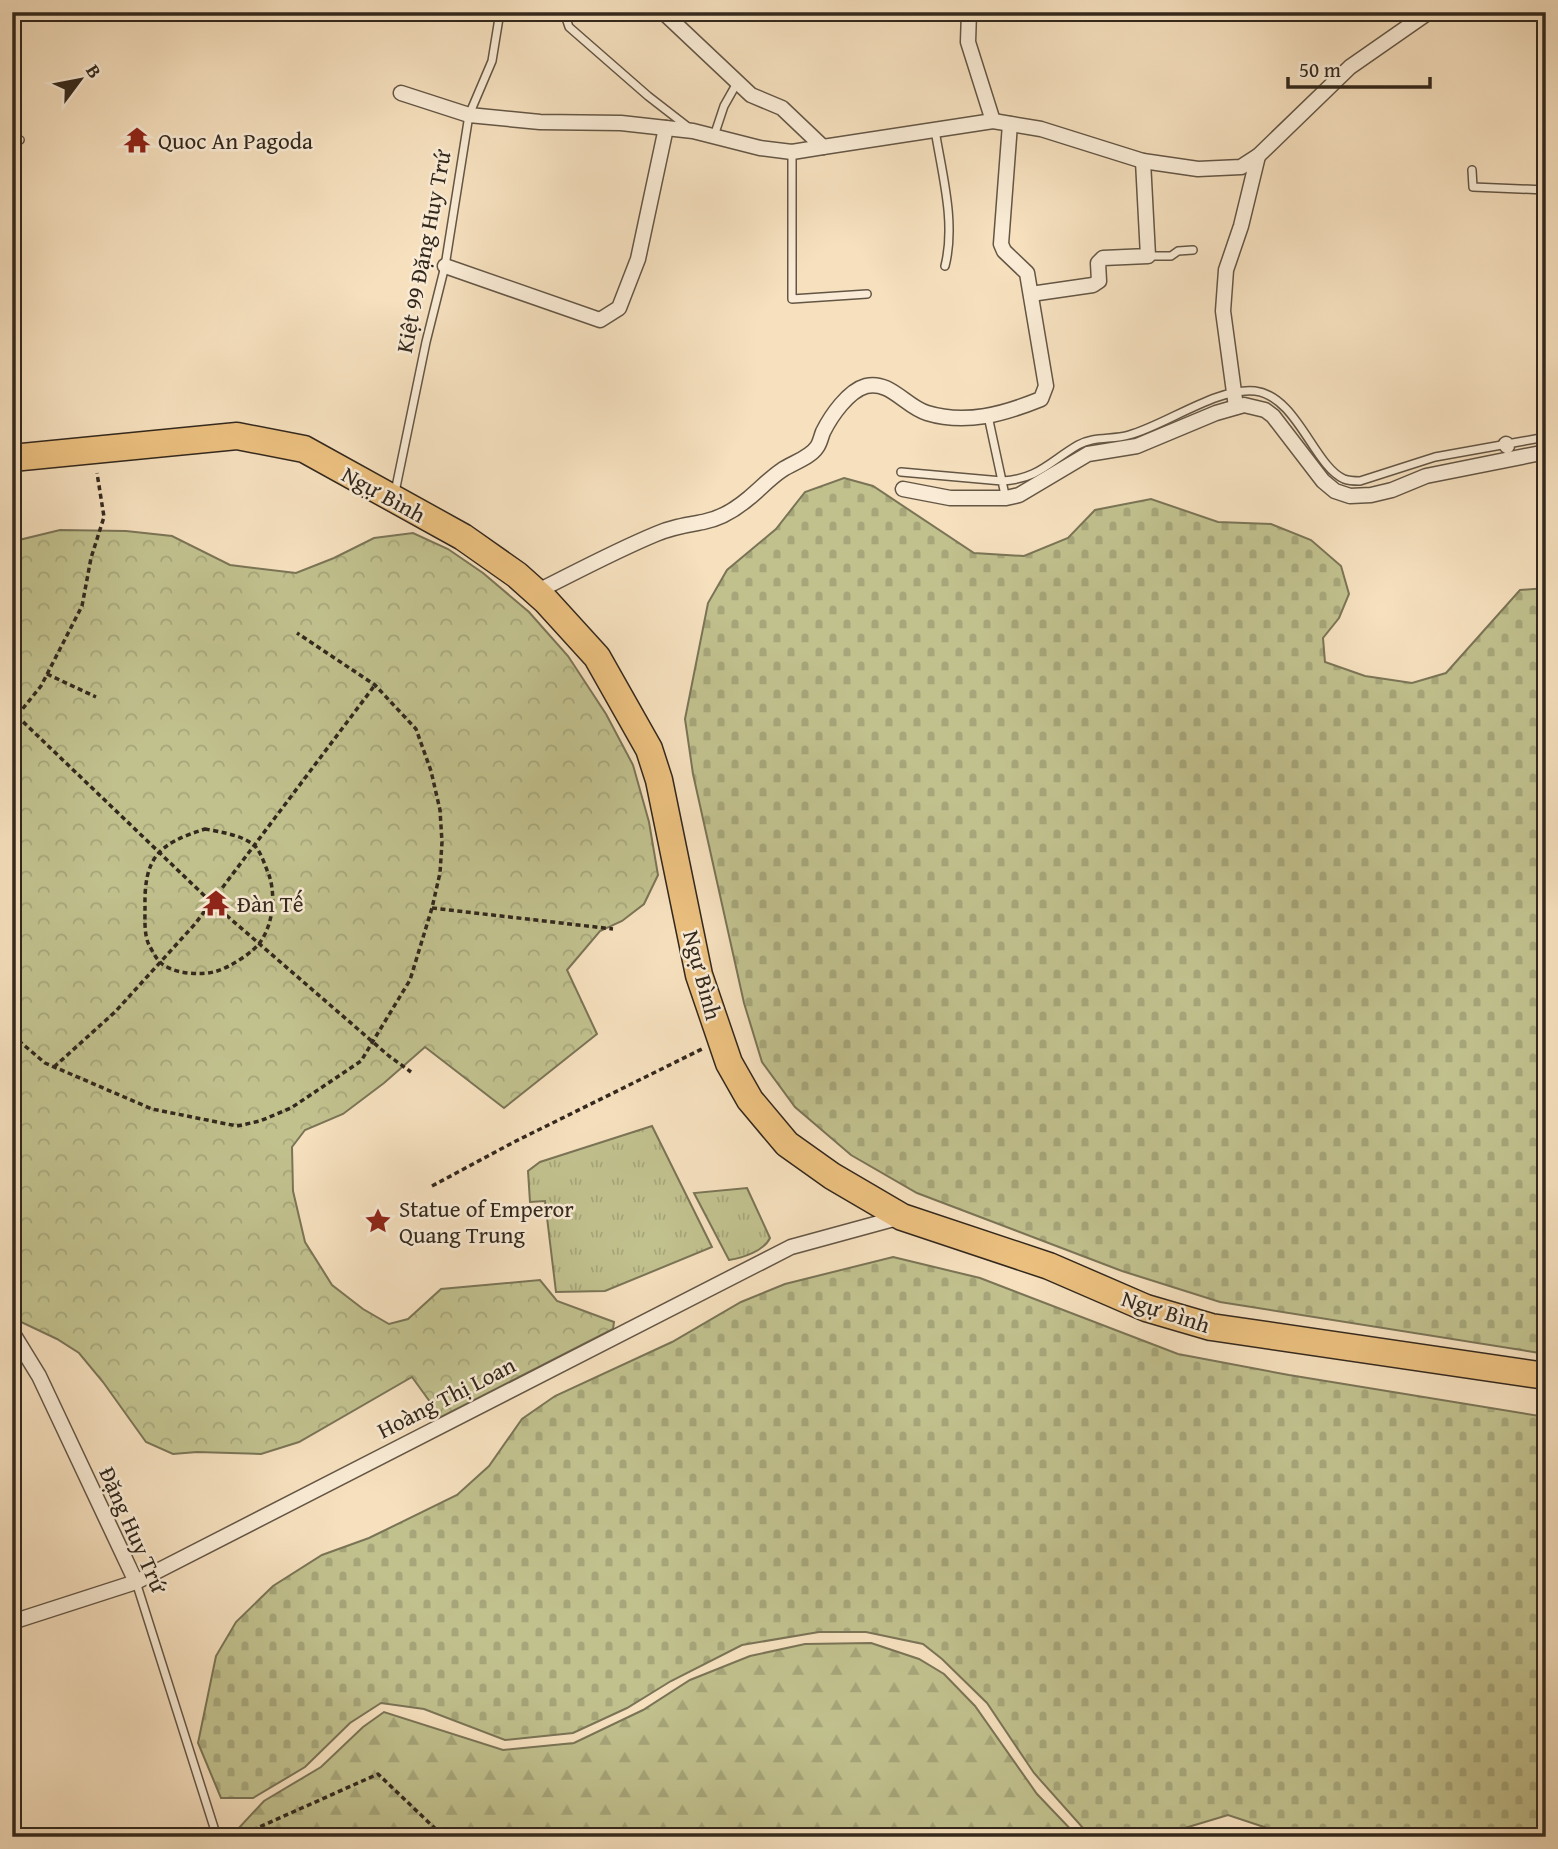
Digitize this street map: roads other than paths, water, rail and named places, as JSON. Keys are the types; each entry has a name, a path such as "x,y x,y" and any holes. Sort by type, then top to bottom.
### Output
{"highway":[{"name":"Ngự Bình","path":"12,458 237,436 304,449 463,537 517,575 597,657 649,749 659,780 699,975 729,1063 750,1100 787,1144 832,1176 902,1217 1049,1266 1146,1308 1211,1327 1546,1376"}],"street":[{"path":"663,12 751,94 782,108 823,147"},
{"path":"969,12 968,41 993,121"},
{"path":"401,93 469,115 540,122 621,123 694,131 760,148 792,152 993,121 1041,129 1143,161 1199,169 1241,167 1258,156 1350,67 1429,12"},
{"path":"536,592 657,533 720,517 748,499 779,471 811,453 817,447 824,430 853,392 867,386 880,386 925,413 949,418 988,416 1041,399 1046,386 1025,270 1000,244 1010,124"},
{"path":"445,266 600,320 619,308 638,259 666,128"},
{"path":"1235,400 1223,312 1226,270 1241,226 1258,156"},
{"path":"1031,294 1093,285 1099,281 1098,263 1103,258 1148,256 1143,161"},
{"path":"903,489 950,498 1004,489 1031,490 1088,454 1138,446 1198,420 1235,400 1273,416 1323,481 1335,491 1350,496 1382,492 1508,452 1546,452"},
{"name":"Hoàng Thị Loan","path":"12,1622 136,1582 791,1247 902,1217"},
{"name":"Đặng Huy Trứ","path":"12,1332 39,1376 136,1582"}],"lane":[{"name":"Kiệt 99 Đặng Huy Trứ","path":"394,499 426,342 445,266 469,115 492,61 500,12"},
{"path":"564,12 569,27 648,96 694,131"},
{"path":"714,136 724,106 738,82"},
{"path":"935,130 950,247 945,266"},
{"path":"792,152 792,299 867,294"},
{"path":"1472,170 1473,187 1546,190"},
{"path":"1148,256 1171,256 1178,251 1193,250"},
{"path":"901,472 1004,489 988,416"},
{"path":"1508,452 1546,437"},
{"name":"Đặng Huy Trứ","path":"136,1582 217,1837"}],"place":[{"name":"Quoc An Pagoda","path":"137,140"},
{"name":"Đàn Tế","path":"216,903"},
{"name":"Statue of Emperor Quang Trung","path":"378,1221"}]}
